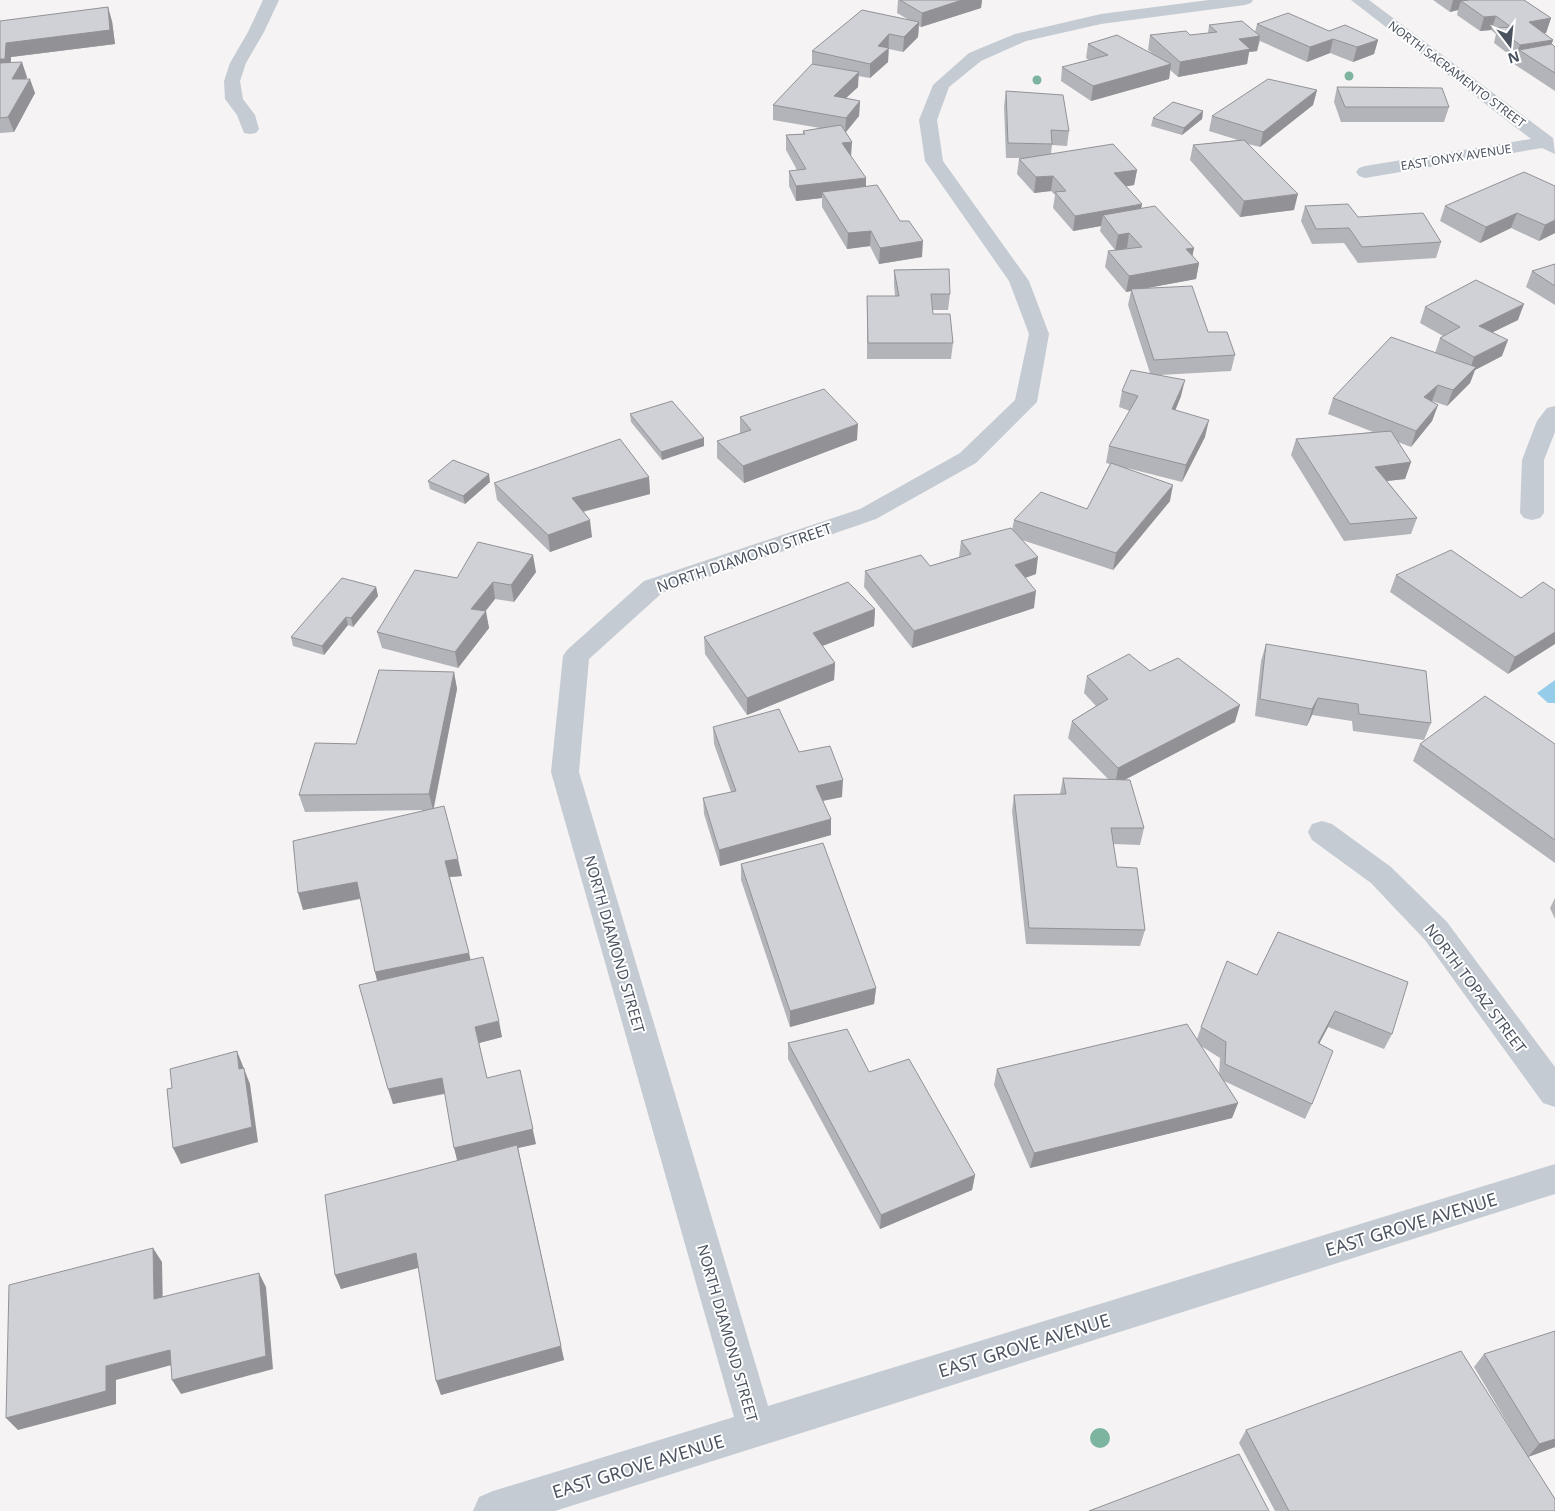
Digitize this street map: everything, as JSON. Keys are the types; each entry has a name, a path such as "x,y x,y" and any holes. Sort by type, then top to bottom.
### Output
{"street":[{"path":"250,129 246,116 234,99 232,81 238,63 256,32 271,0"},
{"name":"NORTH DIAMOND STREET","path":"756,1429 565,772 576,656 653,587 868,514 968,458 1026,402 1039,334 1019,281 934,161 928,120 941,84 975,57 1021,37 1101,20 1245,0"},
{"name":"NORTH SACRAMENTO STREET","path":"1359,0 1551,146"},
{"name":"EAST ONYX AVENUE","path":"1365,172 1551,146"},
{"path":"1532,513 1533,460 1548,421 1555,413"},
{"name":"NORTH TOPAZ STREET","path":"1322,832 1381,875 1436,931 1555,1093"},
{"name":"EAST GROVE AVENUE","path":"493,1511 1555,1178"}],"water":[{"path":"1555,680 1555,703 1548,703 1537,693"}],"building":[{"path":"900,0 962,0 922,13"},
{"path":"1524,0 1551,18 1529,22 1553,40 1520,45 1498,28 1511,27 1496,16 1484,17 1461,1"},
{"path":"108,7 110,30 6,43 5,59 0,59 0,21"},
{"path":"862,10 919,22 904,37 889,34 878,46 889,48 870,64 812,51"},
{"path":"1288,13 1329,31 1345,25 1378,40 1357,47 1333,39 1310,47 1257,24"},
{"path":"1242,21 1260,36 1239,39 1250,49 1180,62 1150,35 1186,31 1190,35 1217,32 1209,25"},
{"path":"1117,35 1171,64 1093,86 1062,67 1108,55 1088,44"},
{"path":"1552,44 1555,47 1555,73 1519,50"},
{"path":"22,62 12,79 30,79 8,117 0,118 0,63"},
{"path":"812,64 859,72 834,96 860,101 846,118 773,105"},
{"path":"1268,79 1317,90 1263,132 1212,116"},
{"path":"1337,87 1442,88 1449,107 1345,107"},
{"path":"1006,91 1063,95 1069,131 1051,130 1052,144 1008,143"},
{"path":"1173,102 1203,111 1184,128 1153,118"},
{"path":"841,125 852,142 842,143 866,178 796,186 789,171 806,169 786,135 805,134 803,131"},
{"path":"1244,140 1298,194 1244,201 1193,145"},
{"path":"1113,144 1137,170 1114,173 1142,204 1075,216 1055,192 1066,191 1053,176 1036,177 1019,159"},
{"path":"1524,172 1555,186 1555,220 1545,225 1517,213 1486,227 1445,206"},
{"path":"877,185 900,221 909,221 923,241 880,248 871,231 848,233 822,192"},
{"path":"1348,204 1358,217 1423,213 1441,242 1362,247 1349,228 1316,229 1305,206"},
{"path":"1155,206 1194,248 1186,249 1199,263 1129,276 1108,251 1142,247 1129,233 1118,235 1103,215"},
{"path":"1555,264 1555,286 1532,271"},
{"path":"949,269 950,294 931,294 933,314 950,314 953,343 868,343 867,296 899,296 894,270"},
{"path":"1476,280 1524,304 1479,326 1508,340 1474,357 1440,338 1460,327 1425,307"},
{"path":"1192,286 1208,332 1227,332 1235,355 1154,360 1131,289"},
{"path":"1391,337 1476,367 1453,390 1438,385 1424,397 1438,405 1416,431 1333,398"},
{"path":"1131,370 1185,380 1172,409 1209,420 1186,465 1109,446 1138,396 1122,391"},
{"path":"824,389 858,424 743,466 717,441 751,430 740,417"},
{"path":"672,401 704,438 661,452 630,414"},
{"path":"1391,431 1411,462 1375,467 1417,518 1350,524 1296,439"},
{"path":"620,439 649,477 572,498 590,520 548,535 494,483"},
{"path":"453,460 489,474 463,496 428,481"},
{"path":"1111,463 1173,485 1116,553 1014,520 1041,492 1087,509"},
{"path":"1011,528 1038,557 1015,565 1036,591 914,631 865,571 921,555 930,566 971,554 961,541"},
{"path":"478,542 533,555 511,585 493,582 471,609 486,611 455,652 377,632 415,570 457,578"},
{"path":"1451,550 1521,598 1543,582 1555,590 1555,632 1515,657 1396,575"},
{"path":"342,578 376,587 351,618 346,617 322,646 291,637"},
{"path":"848,582 875,609 813,633 835,663 747,698 704,637"},
{"path":"1266,644 1426,671 1431,723 1359,714 1358,704 1318,698 1312,709 1260,699"},
{"path":"1129,654 1150,671 1178,658 1240,705 1118,768 1072,721 1108,699 1087,676"},
{"path":"379,670 454,672 429,794 299,795 315,743 356,744"},
{"path":"1485,696 1555,744 1555,840 1420,744"},
{"path":"779,709 799,752 830,746 843,780 816,786 831,819 719,850 703,798 736,791 713,727"},
{"path":"1063,778 1130,780 1144,828 1111,828 1117,867 1137,868 1145,930 1029,928 1014,795 1066,794"},
{"path":"444,806 458,859 445,861 469,953 375,972 357,882 298,893 293,841"},
{"path":"823,843 876,988 790,1011 741,864"},
{"path":"1278,932 1408,982 1392,1034 1335,1011 1318,1043 1333,1051 1312,1104 1225,1064 1226,1042 1201,1027 1227,961 1257,975"},
{"path":"483,957 499,1021 475,1027 487,1078 520,1070 533,1129 454,1148 442,1078 388,1089 359,985"},
{"path":"1187,1024 1238,1103 1034,1153 997,1069"},
{"path":"847,1029 869,1072 909,1059 975,1175 881,1215 788,1043"},
{"path":"237,1051 239,1069 244,1068 252,1127 173,1148 167,1089 172,1088 170,1069"},
{"path":"517,1145 561,1346 436,1381 416,1253 335,1275 325,1195"},
{"path":"153,1248 154,1299 259,1273 266,1356 172,1380 170,1350 106,1366 106,1391 6,1418 9,1285"},
{"path":"1555,1331 1555,1439 1539,1444 1484,1354"},
{"path":"1461,1351 1555,1499 1555,1511 1289,1511 1246,1430"},
{"path":"1239,1454 1269,1511 1089,1511"}]}
